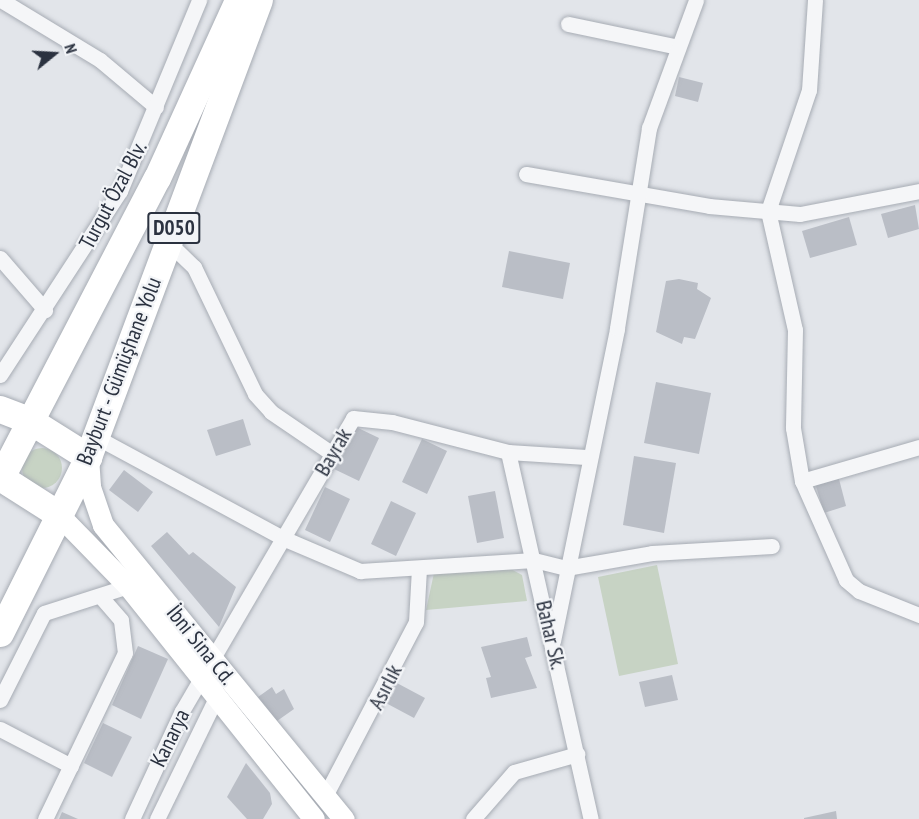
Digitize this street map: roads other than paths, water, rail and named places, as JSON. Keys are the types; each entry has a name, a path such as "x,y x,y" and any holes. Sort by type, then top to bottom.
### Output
{"highway":[{"name":"Bayburt - Gümüşhane Yolu","path":"0,478 157,178 238,0"},
{"name":"Bayburt - Gümüşhane Yolu","path":"0,633 92,447 259,0"},
{"path":"0,409 92,447"},
{"path":"0,478 58,514"}],"main road":[{"name":"İbni Sina Cd.","path":"92,447 90,487 103,525 344,819"},
{"name":"İbni Sina Cd.","path":"58,514 128,586 305,815"}],"street":[{"path":"1,0 108,66 156,107"},
{"name":"Turgut Özal Blv.","path":"0,375 45,310 120,191 199,0"},
{"path":"553,641 586,457 617,328 636,194 649,128 696,0"},
{"path":"815,0 809,90 768,211 795,330 793,428 802,481 846,580 859,591 919,615"},
{"path":"568,24 678,47"},
{"path":"526,174 636,194 768,211 832,211 919,191"},
{"path":"169,243 194,267 255,394 271,412 331,453"},
{"path":"0,258 45,310"},
{"name":"Bayrak","path":"213,660 285,539 343,429 353,418 366,416 508,452 586,457"},
{"path":"92,447 285,539 360,571 534,560 566,568 652,553 772,546"},
{"path":"802,481 919,447"},
{"name":"Bahar Sk.","path":"508,452 553,641 591,819"},
{"name":"Asırlık","path":"325,796 416,622 419,569"},
{"path":"0,700 44,614 128,586"},
{"path":"45,819 125,653 121,620 100,596"},
{"path":"157,819 215,700 213,660"},
{"name":"Kanarya","path":"132,819 213,660"},
{"path":"0,729 71,766"},
{"path":"473,819 514,772 577,754"}]}
